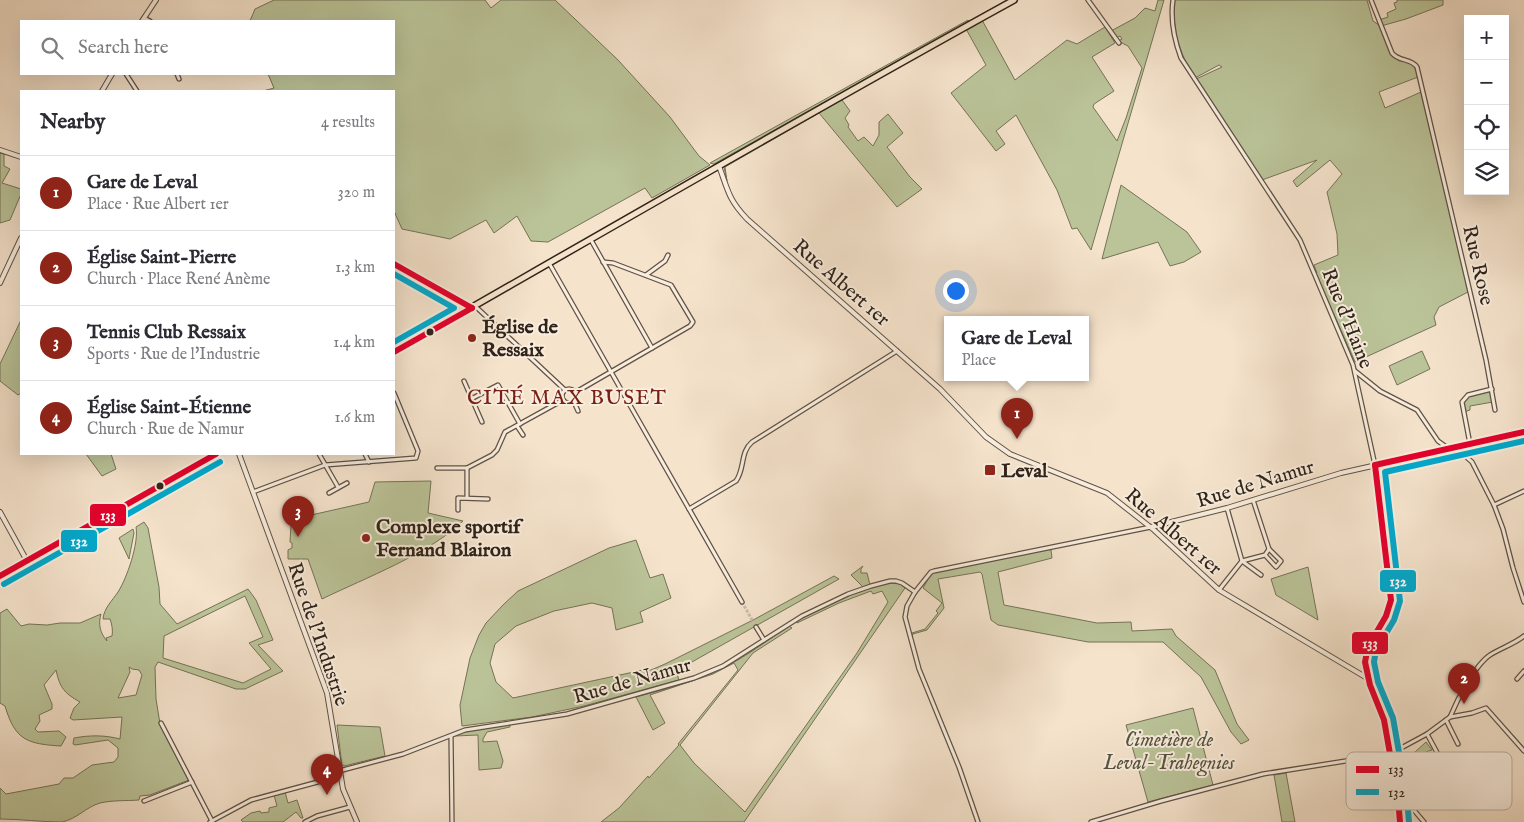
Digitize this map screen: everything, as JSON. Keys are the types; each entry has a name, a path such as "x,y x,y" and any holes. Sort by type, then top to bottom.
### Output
{"main road":[{"path":"395,351 814,111 1014,0"},
{"path":"0,576 214,455"}],"street":[{"path":"143,20 156,0"},
{"path":"1088,0 1119,43"},
{"name":"Rue d'Haine","path":"1173,0 1173,33 1182,58 1300,240 1355,371 1375,465 1391,600 1389,613 1369,648 1365,659 1367,678"},
{"name":"Rue Rose","path":"1371,0 1392,53 1398,59 1413,62 1417,66 1496,410"},
{"path":"103,90 111,75"},
{"path":"127,75 136,90"},
{"path":"177,75 179,79"},
{"path":"0,150 20,157"},
{"name":"Rue Albert 1er","path":"717,167 735,207 940,389 979,431 1001,448 1107,493 1151,527 1219,590 1367,678"},
{"path":"0,283 20,240"},
{"path":"591,240 652,348"},
{"path":"646,275 665,261 668,255"},
{"path":"576,392 690,326 693,320 671,285 613,263 603,262"},
{"path":"549,263 742,602"},
{"path":"395,265 473,307 565,390"},
{"path":"689,509 736,481 740,474 746,449 752,442 898,351"},
{"path":"1355,371 1380,391 1417,410 1438,441 1449,449"},
{"path":"464,381 482,422"},
{"path":"471,399 498,385 523,435"},
{"path":"565,390 571,389 576,392"},
{"path":"1467,456 1467,449 1470,444 1462,402 1468,395 1492,389"},
{"path":"563,400 562,394 565,390"},
{"path":"574,402 577,396 576,392"},
{"path":"253,492 325,465 412,459 418,456 418,451 395,395"},
{"path":"436,468 467,468 495,453 503,435 563,400"},
{"path":"563,400 566,403 574,402"},
{"path":"574,402 578,411"},
{"name":"Rue de Namur","path":"978,822 959,767 927,693 915,658 905,613 915,592 931,572 1151,527 1227,508 1341,473 1524,432"},
{"path":"1456,448 1472,462 1494,505 1503,529 1524,602"},
{"name":"Rue de l'Industrie","path":"238,455 327,694 340,776 345,796 357,822"},
{"path":"319,455 338,488"},
{"path":"366,455 369,462"},
{"path":"467,468 467,498"},
{"path":"329,494 347,483"},
{"path":"1494,505 1524,491"},
{"path":"458,510 458,498 488,499"},
{"path":"1253,500 1269,549 1281,561 1276,567 1265,555"},
{"path":"1227,508 1242,561 1261,575"},
{"path":"0,512 28,561"},
{"path":"1219,590 1242,561 1265,555 1269,549"},
{"name":"Rue de Namur","path":"339,770 393,757 472,729 577,712 672,685 723,666 802,616 848,594 871,586 896,581 915,592"},
{"path":"756,627 764,640"},
{"path":"1458,744 1448,718 1458,698 1488,656 1524,637"},
{"path":"1517,679 1524,671"},
{"path":"1367,678 1384,720 1390,752"},
{"path":"1394,752 1427,734 1448,718 1481,709 1488,709 1524,751"},
{"path":"161,723 211,822 251,800 340,776"},
{"path":"1427,734 1437,752"},
{"path":"450,736 452,822"},
{"path":"1091,822 1263,774 1346,761"},
{"path":"144,801 192,782"},
{"path":"305,822 317,816 350,807"},
{"path":"1414,810 1424,822"}],"green space":[{"path":"274,0 485,0 491,8 501,0 555,0 618,60 670,117 699,156 710,165 652,198 645,188 548,242 531,241 517,216 494,233 486,220 450,239 402,229 395,213 395,90 267,90 274,88 268,75 395,75 395,20 250,20 255,9"},
{"path":"1158,0 1164,0 1091,250 1077,228 1072,229 1057,190 1016,115 996,131 1005,144 996,151 951,93 986,65 966,29 982,20 1015,80 1067,40 1077,44 1105,27 1115,43 1092,57 1114,91 1094,104 1093,107 1117,141 1142,68 1128,46 1118,41 1122,39 1120,36 1116,38 1111,31 1135,18 1145,8 1155,11"},
{"path":"1174,0 1367,0 1373,21 1382,27 1390,49 1398,60 1412,63 1416,68 1418,77 1379,92 1385,108 1421,92 1458,244 1468,292 1439,307 1434,317 1436,325 1355,362 1316,274 1314,265 1338,255 1337,234 1327,192 1342,174 1330,160 1297,187 1293,181 1317,160 1262,180 1196,79 1222,67 1219,65 1195,78 1184,59 1174,21"},
{"path":"1397,0 1443,0 1443,5 1381,26 1379,20 1388,17 1387,13 1396,9 1394,3"},
{"path":"968,20 714,164 710,163"},
{"path":"842,97 850,111 845,118 849,125 848,127 858,141 864,137 873,146 879,135 879,122 888,114 903,133 887,147 910,177 922,189 897,207 819,113 725,167 727,181 724,167 727,163"},
{"path":"0,153 4,154 4,166 10,169 2,183 20,189 20,196 10,220 0,223"},
{"path":"1121,185 1187,232 1201,252 1184,262 1170,266 1158,242 1102,259"},
{"path":"20,322 20,394 18,395 0,381 0,364"},
{"path":"1422,351 1430,369 1397,385 1389,366"},
{"path":"1491,391 1493,402 1470,406 1470,410 1464,412 1464,401 1468,397"},
{"path":"87,455 111,455 116,469 102,476"},
{"name":"Complexe sportif Fernand Blairon","path":"431,481 428,513 463,521 449,533 415,555 322,599 308,559 288,559 288,550 292,548 289,520 369,502 375,482"},
{"path":"144,522 148,528 159,587 160,604 177,624 248,589 256,600 273,640 258,645 283,671 245,689 236,689 158,662 155,667 156,699 160,724 189,780 150,795 140,796 139,800 100,803 62,822 0,819 0,788 6,794 59,784 64,778 73,778 92,765 114,762 118,757 118,748 108,740 75,745 73,744 74,738 97,736 120,739 122,717 73,720 70,718 74,708 80,702 70,696 64,689 59,681 56,670 44,685 52,704 52,709 39,715 40,721 35,729 38,732 59,731 66,737 61,746 39,744 24,738 18,733 5,706 0,703 0,613 7,609 21,626 29,624 80,623 101,614 100,628 107,641 106,638 112,636 112,628 110,619 103,619 104,615 118,592 128,570 136,542 136,527","holes":["245,596 263,637 249,643 271,669 243,683 163,658 164,636","129,667 139,670 142,675 136,695 118,698 130,672"]},
{"path":"133,529 134,533 129,559 119,538"},
{"path":"636,540 650,578 663,574 671,598 640,612 643,622 616,630 612,608 592,603 554,611 516,626 495,644 490,663 496,682 513,698 643,670 651,670 755,619 834,576 839,579 676,671 679,680 584,706 532,717 462,726 460,705 470,658 486,623 518,591 609,548"},
{"path":"1047,549 1051,550 1052,558 998,572 1004,605 1097,623 1131,622 1132,631 1172,629 1176,636 1215,670 1237,724 1249,740 1241,744 1231,732 1201,677 1163,642 1088,642 998,625 991,620 982,574 980,572 938,579 944,608 927,630 912,636 912,633 925,629 938,613 936,611 942,603 923,588 931,574"},
{"path":"863,566 861,573 867,573 870,585 863,587 851,575"},
{"path":"1308,567 1318,620 1276,595 1271,579"},
{"path":"885,583 903,584 905,588 744,822 601,822 619,808 679,745 738,670 734,663 713,674 650,695 665,723 653,730 636,697 711,674 747,654 789,626 792,628 753,653 680,745 694,763 745,812 857,653 888,602 882,591 873,594 871,591 839,603 797,623 796,621 850,595"},
{"name":"Cimetière de Leval-Trahegnies","path":"1193,708 1213,785 1148,802 1126,725"},
{"path":"510,724 510,727 487,732 483,739 483,742 497,741 503,761 501,768 479,770 478,735 455,736 464,731"},
{"path":"337,725 380,727 385,756 342,765"},
{"path":"1426,742 1432,750 1426,752 1415,752"},
{"path":"1286,773 1295,822 1282,822 1274,775"},
{"path":"285,792 288,803 297,800 303,818 296,812 283,822 243,822 241,820 251,813 269,812 269,808 277,806 274,795"}],"tunnel":[{"path":"742,602 756,627"}],"transit line":[{"name":"133","path":"395,265 472,308"},
{"name":"132","path":"395,275 454,308 395,341"},
{"name":"133","path":"395,351 472,308"},
{"name":"133","path":"1375,465 1524,432"},
{"name":"132","path":"1399,752 1393,718 1378,682 1374,662 1376,650 1394,620 1400,601 1385,472 1524,441"},
{"name":"133","path":"0,576 214,455"},
{"name":"132","path":"4,584 220,462"},
{"name":"133","path":"1375,465 1391,600 1386,616 1368,647 1365,662 1370,685 1384,720 1390,752"},
{"name":"133","path":"1399,810 1400,822"},
{"name":"132","path":"1408,810 1409,822"}],"place":[{"name":"Église de Ressaix","path":"472,338"},
{"name":"Gare de Leval","path":"1017,439"},
{"name":"Leval","path":"990,470"},
{"name":"Tennis Club Ressaix","path":"298,537"},
{"name":"Complexe sportif Fernand Blairon","path":"366,538"},
{"name":"Église Saint-Pierre","path":"1464,704"},
{"name":"Église Saint-Étienne","path":"327,795"}],"district":[{"name":"CITÉ MAX BUSET","path":"567,397"}]}
